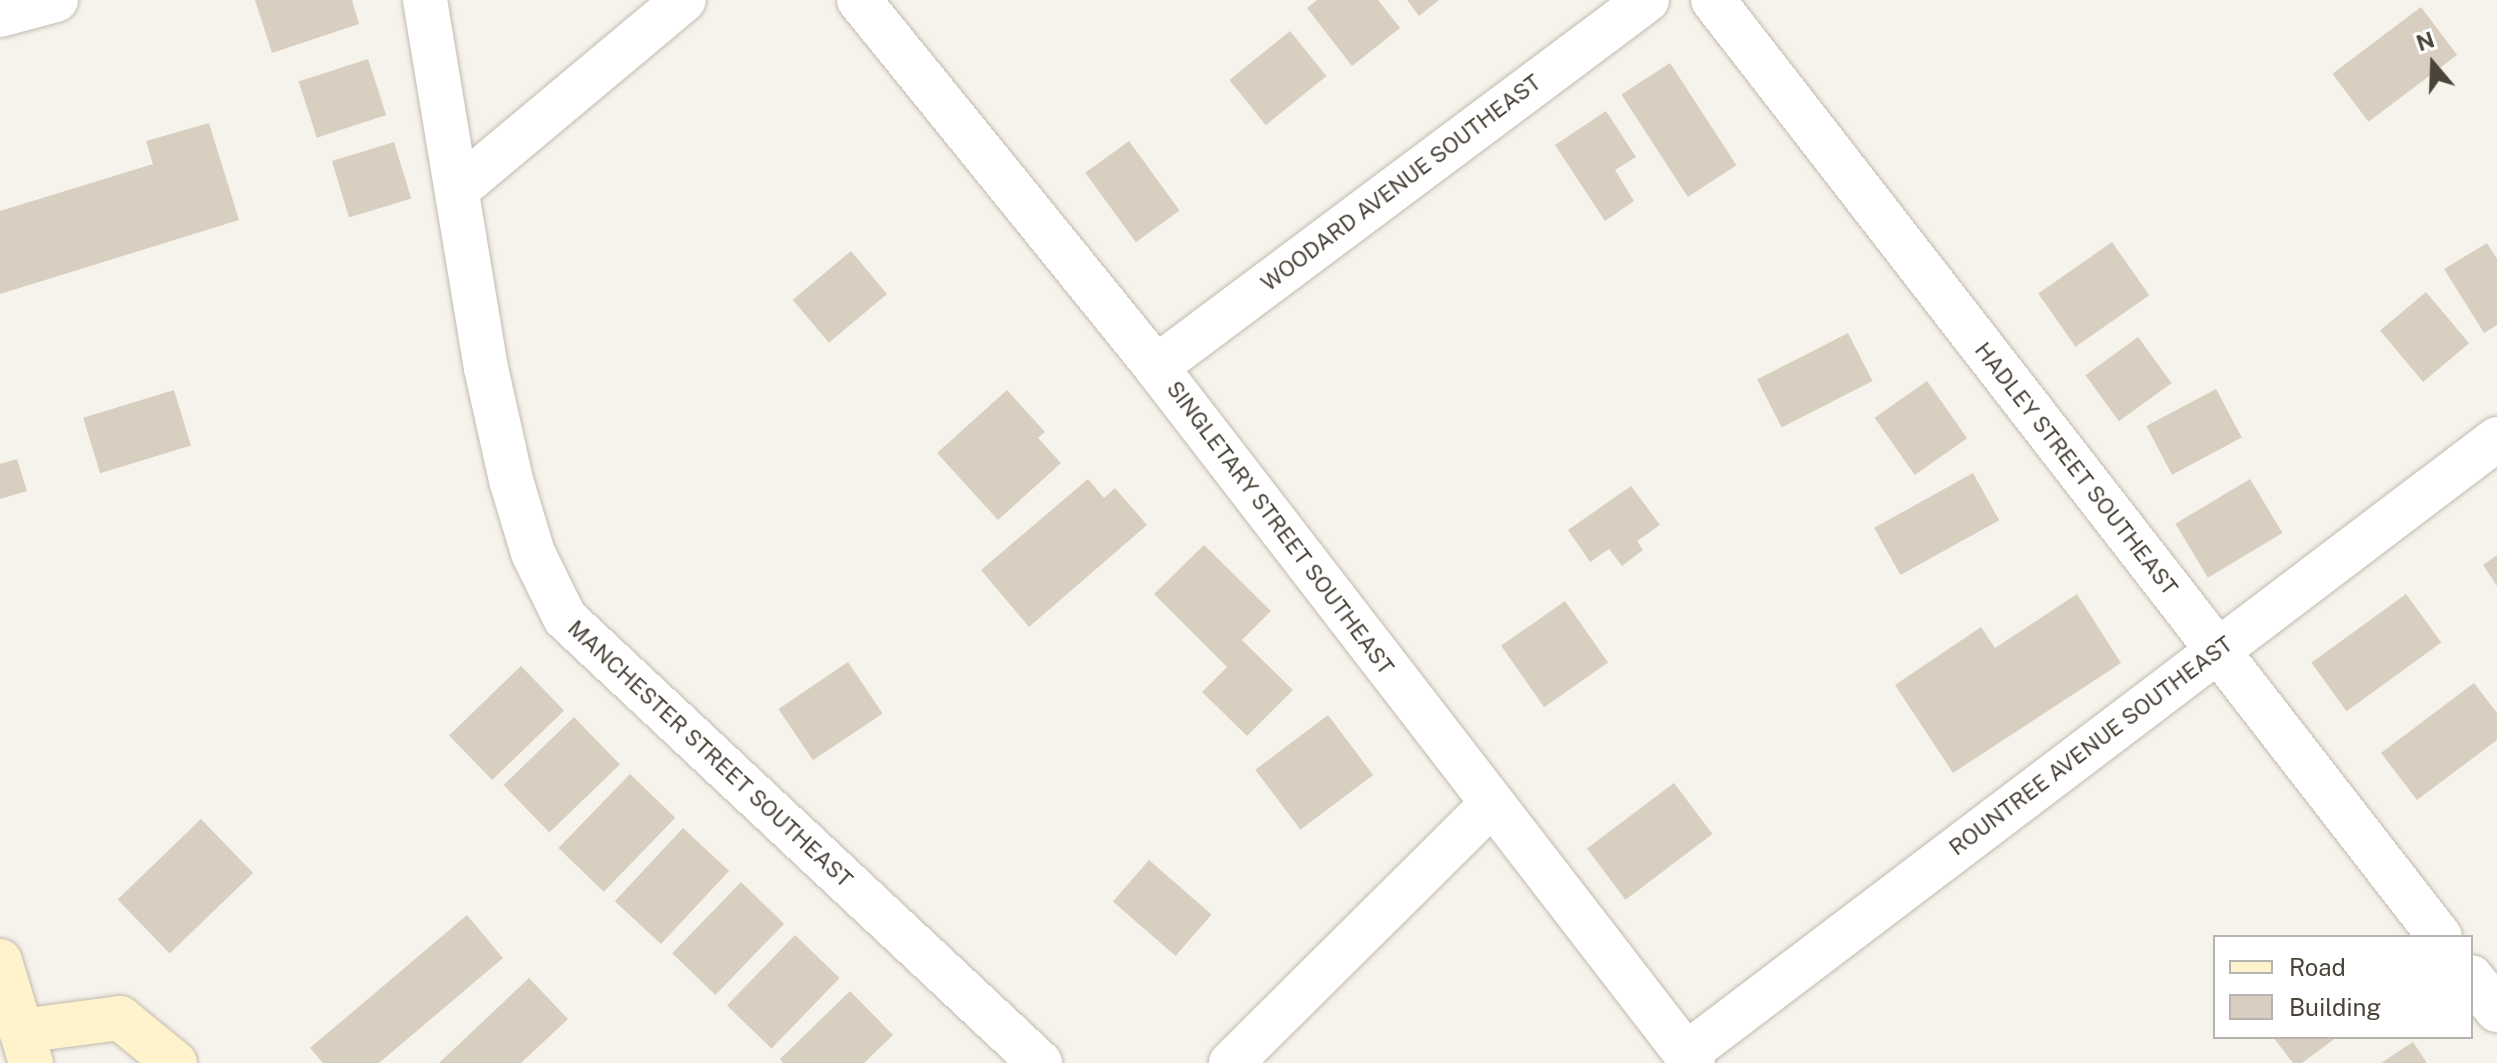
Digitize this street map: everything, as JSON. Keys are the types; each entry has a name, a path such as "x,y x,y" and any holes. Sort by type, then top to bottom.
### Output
{"street":[{"path":"0,15 56,0"},
{"name":"MANCHESTER STREET SOUTHEAST","path":"425,0 459,188 486,368 511,480 533,553 565,618 1040,1063"},
{"path":"459,188 684,0"},
{"name":"SINGLETARY STREET SOUTHEAST","path":"859,0 1156,367 1689,1059"},
{"name":"WOODARD AVENUE SOUTHEAST","path":"1156,367 1647,0"},
{"name":"HADLEY STREET SOUTHEAST","path":"1713,0 2438,935"},
{"name":"ROUNTREE AVENUE SOUTHEAST","path":"1689,1059 2217,650 2497,439"},
{"path":"1231,1063 1492,804"},
{"path":"0,961 17,1044 120,1018 175,1063"},
{"path":"2473,980 2497,1010"}],"building":[{"path":"255,0 352,0 359,24 272,53"},
{"path":"1317,0 1378,0 1400,28 1352,66 1307,8"},
{"path":"1407,0 1439,0 1419,16"},
{"path":"2421,7 2457,55 2368,122 2332,74"},
{"path":"1290,31 1327,76 1266,125 1229,80"},
{"path":"368,59 386,115 317,138 299,82"},
{"path":"1670,63 1736,165 1688,197 1621,95"},
{"path":"1606,111 1636,157 1615,170 1634,201 1605,221 1555,145"},
{"path":"209,123 239,220 0,294 0,211 153,164 146,141"},
{"path":"1129,141 1180,211 1136,242 1085,173"},
{"path":"394,142 411,198 349,217 332,161"},
{"path":"2112,242 2149,295 2076,347 2038,294"},
{"path":"2487,243 2497,259 2497,325 2484,333 2444,269"},
{"path":"851,251 887,294 829,343 793,300"},
{"path":"2426,292 2469,343 2423,382 2380,331"},
{"path":"1848,333 1873,381 1782,427 1757,379"},
{"path":"2138,337 2172,383 2119,421 2085,375"},
{"path":"1927,381 1967,438 1915,475 1875,418"},
{"path":"2216,389 2242,438 2172,475 2146,426"},
{"path":"174,390 191,445 100,473 83,418"},
{"path":"1007,390 1045,432 1038,438 1061,463 998,520 937,453"},
{"path":"17,459 27,491 0,499 0,464"},
{"path":"1973,473 1999,520 1900,575 1874,528"},
{"path":"1088,479 1104,498 1115,488 1147,525 1029,627 981,570"},
{"path":"2250,479 2282,533 2208,578 2175,524"},
{"path":"1631,486 1660,525 1637,541 1643,550 1622,566 1609,549 1590,562 1568,530"},
{"path":"1204,545 1271,611 1242,640 1293,690 1247,736 1202,692 1227,667 1154,594"},
{"path":"2497,555 2497,586 2483,565"},
{"path":"2077,594 2121,663 1953,773 1895,685 1981,627 1995,648"},
{"path":"2406,594 2441,643 2347,711 2311,663"},
{"path":"1565,601 1608,662 1544,707 1501,646"},
{"path":"848,662 883,713 813,760 778,709"},
{"path":"521,666 564,711 492,780 449,735"},
{"path":"2474,683 2497,713 2497,740 2417,800 2381,753"},
{"path":"1328,715 1373,775 1300,830 1255,770"},
{"path":"574,717 620,764 549,833 504,785"},
{"path":"630,774 675,818 604,892 558,848"},
{"path":"1674,783 1713,834 1625,900 1587,849"},
{"path":"201,819 253,873 170,954 118,900"},
{"path":"683,828 729,871 661,944 615,901"},
{"path":"1149,860 1212,914 1176,956 1113,902"},
{"path":"741,882 784,924 715,995 672,953"},
{"path":"467,915 503,958 379,1063 323,1063 310,1048"},
{"path":"795,935 840,978 772,1049 727,1005"},
{"path":"529,978 568,1019 521,1063 439,1063"},
{"path":"850,991 893,1035 864,1063 783,1063 780,1059"},
{"path":"2275,1039 2334,1039 2302,1063 2293,1063"},
{"path":"2413,1042 2427,1063 2381,1063"}]}
